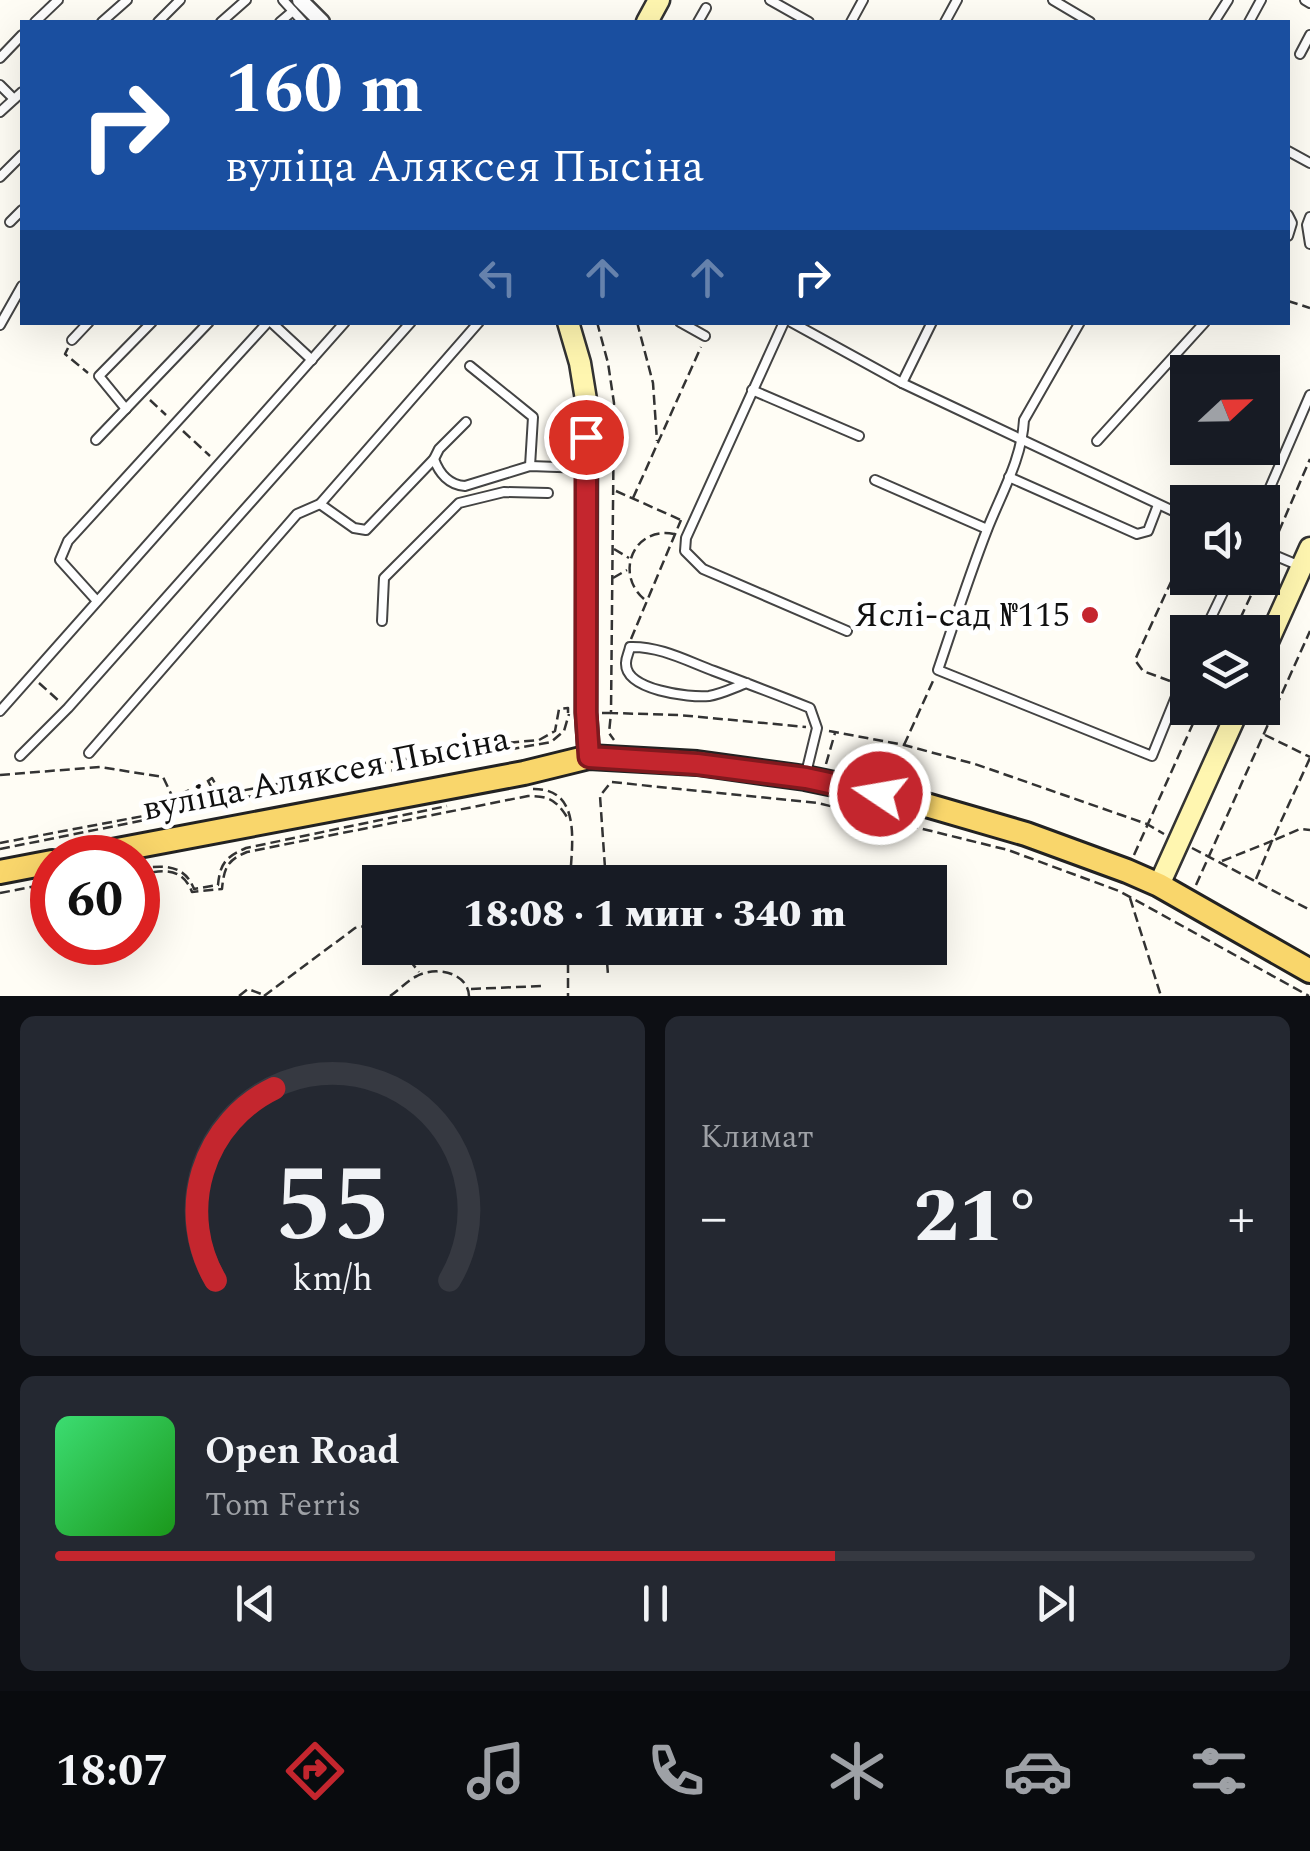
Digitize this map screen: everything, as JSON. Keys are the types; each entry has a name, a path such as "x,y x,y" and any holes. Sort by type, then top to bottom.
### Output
{"main road":[{"path":"569,325 588,406 585,468 589,757"},
{"path":"1280,618 1307,562"},
{"path":"1159,885 1231,725"},
{"name":"вуліца Аляксея Пысіна","path":"160,842 524,773 589,757 697,764 812,787 902,798 1026,834 1159,885 1310,971"},
{"path":"0,872 30,866"}],"street":[{"path":"296,6 319,20"}],"lane":[{"path":"38,20 58,0"},
{"path":"104,20 127,0"},
{"path":"160,20 180,0"},
{"path":"223,20 246,0"},
{"path":"283,0 296,6"},
{"path":"770,0 805,20"},
{"path":"1052,0 1087,20"},
{"path":"699,20 706,8"},
{"path":"1300,54 1310,35"},
{"path":"0,58 20,37"},
{"path":"0,85 14,99"},
{"path":"0,112 20,94"},
{"path":"0,177 20,158"},
{"path":"10,222 20,212"},
{"path":"1310,217 1310,244"},
{"path":"0,325 20,290"},
{"path":"72,340 87,325"},
{"path":"126,408 100,376 149,325"},
{"path":"96,440 206,325"},
{"path":"98,600 60,560 68,540 267,325"},
{"path":"273,325 312,360"},
{"path":"0,712 342,325"},
{"path":"20,756 68,708 408,325"},
{"path":"89,753 298,514 320,504 477,325"},
{"path":"685,325 705,336"},
{"path":"785,325 691,525 685,551 702,568 846,631"},
{"path":"793,325 1170,511"},
{"path":"902,382 930,325"},
{"path":"1078,325 1024,420 1023,437 938,670 1152,756 1170,709"},
{"path":"1098,441 1203,325"},
{"path":"470,366 533,417 530,466"},
{"path":"752,390 859,436"},
{"path":"1271,485 1310,395"},
{"path":"320,504 354,528 366,530 466,422"},
{"path":"434,460 438,470 455,485 464,486 530,466 585,468"},
{"path":"1009,477 1136,534 1148,531 1158,506"},
{"path":"876,480 987,529"},
{"path":"382,620 384,578 459,503 504,492 548,493"},
{"path":"1280,555 1307,562"},
{"path":"747,683 714,696 688,697 640,682 629,674 625,664 630,648 645,646 672,654 747,683 810,708 817,728 812,787"}],"path":[{"path":"598,325 614,403 609,732 624,745"},
{"path":"639,325 653,383 657,443"},
{"path":"632,498 705,336"},
{"path":"72,340 65,354 82,372 100,376"},
{"path":"1280,522 1310,459"},
{"path":"614,490 691,525"},
{"path":"630,648 632,634 681,520"},
{"path":"646,601 636,591 628,569 630,558 650,535 676,534"},
{"path":"613,548 630,558"},
{"path":"613,578 628,569"},
{"path":"1170,585 1136,660 1143,671 1170,682"},
{"path":"1196,887 1310,631"},
{"path":"904,744 938,670"},
{"path":"30,676 68,708"},
{"path":"173,798 212,778 220,792 230,793 473,746 539,740 556,731 559,709 568,708 564,731 551,742 519,750 235,800 222,799 208,781"},
{"path":"568,714 576,713"},
{"path":"610,714 764,721 904,744 1021,778 1147,824 1165,835"},
{"path":"1134,857 1192,725"},
{"path":"826,765 835,732"},
{"path":"1256,880 1310,757 1264,735"},
{"path":"0,775 100,768 163,777 173,798 160,817 141,823 0,846"},
{"path":"622,782 623,774"},
{"path":"605,865 600,796 612,782 818,803 1008,850 1130,896 1309,996"},
{"path":"812,787 818,803"},
{"path":"160,865 174,867 190,878 194,889 218,885 227,856 246,848 527,790 548,789 572,816 571,865"},
{"path":"160,872 174,872 188,881 192,892 222,889 224,870 231,858 247,852 528,796 548,796 567,817"},
{"path":"1222,861 1300,830 1310,830"},
{"path":"1190,847 1310,910"},
{"path":"0,894 30,888"},
{"path":"1130,896 1161,996"},
{"path":"239,996 248,989 264,996 362,927"},
{"path":"413,965 420,974"},
{"path":"568,965 568,996"},
{"path":"607,965 608,975"},
{"path":"390,996 420,974 451,972 470,989 469,996"},
{"path":"470,989 540,986"}],"place":[{"name":"Яслі-сад №115","path":"1090,615"}],"route":[{"path":"586,437 589,757 697,764 806,778 880,794"}]}
